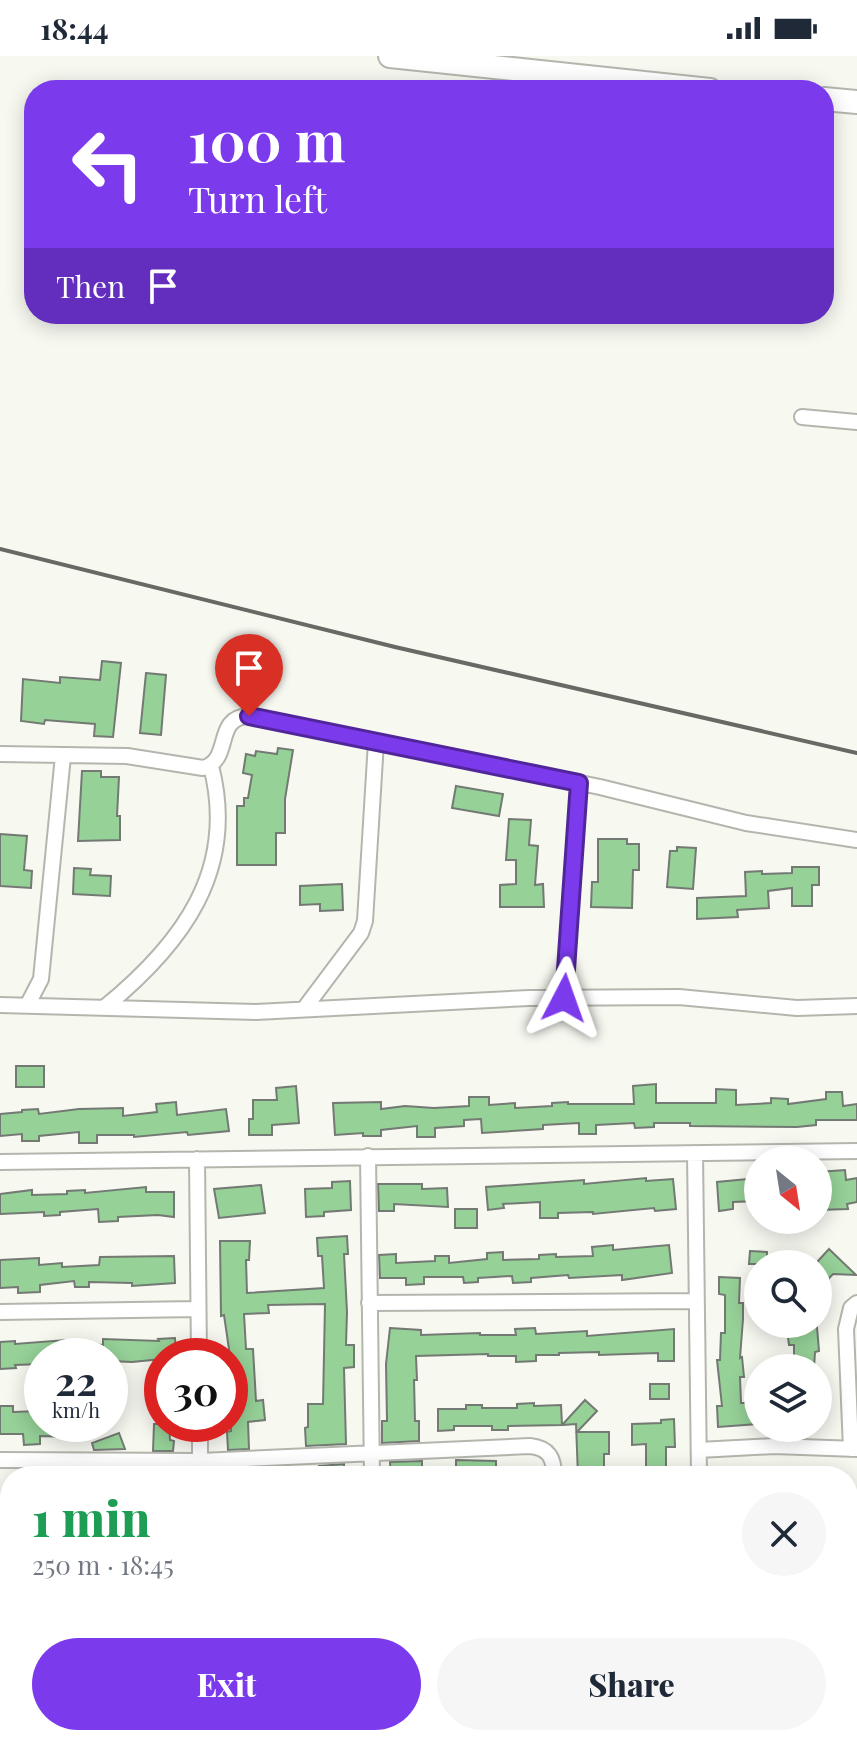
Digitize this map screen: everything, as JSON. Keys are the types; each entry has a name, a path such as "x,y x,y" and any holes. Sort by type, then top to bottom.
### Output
{"highway":[{"path":"390,56 616,80"},
{"path":"834,100 857,102"}],"street":[{"path":"802,417 857,422"},
{"path":"0,754 127,756 190,767 211,766 217,760 226,730 238,716 249,716 579,783 746,823 857,840"},
{"path":"304,1009 361,933 365,921 376,742"},
{"path":"28,1004 41,979 63,756"},
{"path":"105,1007 159,956 194,910 202,892 216,850 219,795 211,766"},
{"path":"564,998 579,783"},
{"path":"0,1005 256,1012 564,998 679,997 772,1006 857,1006"},
{"path":"0,1162 857,1151"},
{"path":"695,1153 699,1466"},
{"path":"368,1156 372,1466"},
{"path":"197,1159 199,1338"},
{"path":"369,1303 696,1301"},
{"path":"699,1450 774,1446 854,1449 846,1329 847,1317 857,1303"},
{"path":"0,1312 198,1309"},
{"path":"200,1442 200,1466"},
{"path":"224,1466 371,1454 541,1447 549,1452 553,1466"},
{"path":"5,1460 42,1466"}],"building":[{"path":"102,661 121,663 113,737 94,736 95,724 21,721 23,679 60,683 60,677 100,680"},
{"path":"146,673 166,675 161,735 140,733"},
{"path":"278,748 293,750 285,799 285,833 276,833 276,865 237,865 237,806 244,806 244,798 248,798 252,775 243,773 246,754 255,756 256,751 277,754"},
{"path":"82,771 101,771 101,777 119,777 117,816 120,816 120,840 78,841"},
{"path":"456,786 503,794 499,816 452,808"},
{"path":"509,819 531,820 529,845 538,846 535,885 543,884 544,907 500,907 500,885 516,884 516,860 506,860"},
{"path":"0,834 27,836 24,870 32,871 31,888 0,886"},
{"path":"598,839 627,839 627,844 639,844 639,870 633,870 632,908 591,907 592,882 598,882"},
{"path":"677,847 696,848 693,889 667,887 670,851 677,851"},
{"path":"792,867 819,867 819,885 812,885 812,906 792,906 792,888 768,891 769,908 737,910 738,917 697,919 697,898 746,896 745,872 792,873"},
{"path":"74,868 91,869 90,875 111,876 110,896 73,894"},
{"path":"342,884 343,910 320,911 320,904 300,905 300,886"},
{"path":"16,1066 44,1066 44,1087 16,1087"},
{"path":"656,1084 656,1103 716,1103 716,1089 736,1090 736,1105 771,1103 771,1098 788,1099 788,1104 826,1099 826,1092 842,1092 843,1106 857,1104 857,1120 816,1120 816,1125 797,1127 654,1123 654,1127 635,1128 634,1123 596,1125 596,1134 579,1134 579,1123 482,1133 481,1119 464,1120 464,1126 435,1128 435,1137 417,1137 417,1126 381,1130 381,1136 363,1136 363,1133 335,1135 333,1103 381,1102 381,1109 405,1106 434,1108 469,1106 469,1097 489,1097 489,1105 515,1103 515,1108 568,1102 634,1104 633,1086"},
{"path":"296,1086 299,1123 272,1125 272,1135 249,1135 253,1100 277,1100 276,1088"},
{"path":"176,1102 177,1115 226,1109 229,1131 134,1137 97,1135 97,1143 79,1143 79,1132 39,1136 39,1141 22,1141 22,1134 0,1136 0,1114 38,1109 39,1114 123,1108 123,1116 157,1112 156,1104"},
{"path":"845,1170 846,1180 857,1178 857,1202 847,1204 848,1209 832,1210 832,1171"},
{"path":"646,1178 646,1181 673,1179 676,1209 558,1213 558,1218 540,1218 540,1202 503,1204 504,1208 488,1210 486,1187 584,1180 584,1184"},
{"path":"744,1179 744,1202 733,1202 733,1209 719,1211 717,1182"},
{"path":"350,1181 351,1210 306,1217 305,1189 332,1188 332,1182"},
{"path":"378,1184 422,1184 422,1189 447,1188 448,1207 394,1204 394,1211 379,1211"},
{"path":"261,1185 265,1213 219,1218 214,1189"},
{"path":"146,1187 146,1192 174,1192 174,1217 118,1217 118,1221 99,1222 98,1209 44,1216 44,1212 0,1214 0,1194 32,1190 32,1195 67,1194 67,1191 85,1190 85,1193"},
{"path":"455,1209 477,1209 477,1228 455,1228"},
{"path":"347,1236 348,1254 344,1254 346,1345 354,1345 354,1367 344,1368 346,1444 306,1446 308,1404 323,1404 325,1304 268,1305 269,1313 244,1314 245,1338 227,1338 224,1315 221,1316 220,1241 250,1241 249,1260 246,1260 247,1293 324,1288 322,1256 318,1256 317,1238"},
{"path":"613,1245 613,1250 669,1245 672,1273 622,1280 622,1275 569,1278 568,1275 513,1283 512,1276 478,1278 478,1282 464,1283 463,1277 424,1277 424,1284 406,1285 406,1278 380,1278 379,1255 396,1254 396,1263 435,1261 435,1256 449,1256 449,1263 487,1259 487,1253 503,1252 503,1260 539,1259 539,1255 556,1254 556,1257 593,1256 592,1247"},
{"path":"832,1252 856,1275 833,1274"},
{"path":"174,1256 175,1283 132,1286 132,1283 89,1282 89,1287 75,1287 74,1281 40,1285 40,1292 18,1293 18,1287 0,1288 0,1260 39,1258 39,1265 62,1263 62,1267 99,1265 100,1257"},
{"path":"719,1277 740,1278 739,1303 743,1303 743,1319 740,1358 744,1377 740,1377 744,1425 718,1427 717,1406 722,1406 717,1360 720,1360 721,1333 725,1333 725,1295 719,1294"},
{"path":"390,1328 421,1330 421,1335 516,1335 515,1329 535,1328 536,1334 587,1331 587,1336 674,1329 674,1361 658,1361 658,1353 559,1353 536,1355 536,1361 516,1362 516,1356 488,1354 416,1356 415,1421 419,1421 419,1441 382,1443 382,1421 387,1421 386,1364"},
{"path":"788,1338 818,1338 819,1351 815,1354 794,1354 794,1345 789,1345"},
{"path":"128,1340 144,1340 144,1361 128,1362"},
{"path":"15,1341 15,1344 24,1343 24,1365 0,1369 0,1342"},
{"path":"248,1349 253,1349 256,1401 263,1400 265,1420 248,1422"},
{"path":"650,1384 669,1384 669,1399 650,1399"},
{"path":"585,1400 597,1411 577,1432 609,1432 609,1454 604,1454 604,1466 578,1466 576,1424 562,1425"},
{"path":"534,1403 534,1406 561,1405 562,1425 508,1426 508,1430 492,1430 492,1426 454,1426 454,1430 438,1431 438,1409 466,1409 466,1405 517,1408 517,1404"},
{"path":"0,1406 13,1406 13,1412 24,1412 24,1442 40,1444 24,1445 23,1434 0,1434"},
{"path":"674,1419 675,1447 666,1447 666,1466 646,1466 646,1444 632,1445 632,1424 661,1423 661,1420"},
{"path":"248,1422 249,1449 228,1450 228,1442 248,1442"},
{"path":"122,1442 125,1449 94,1450 92,1443"},
{"path":"153,1442 174,1442 173,1451 153,1451"},
{"path":"456,1460 496,1461 496,1466 456,1466"},
{"path":"422,1461 422,1466 390,1466 390,1462"}],"railway":[{"path":"0,549 395,647 857,753"}],"route":[{"path":"249,716 579,783 564,998"}]}
